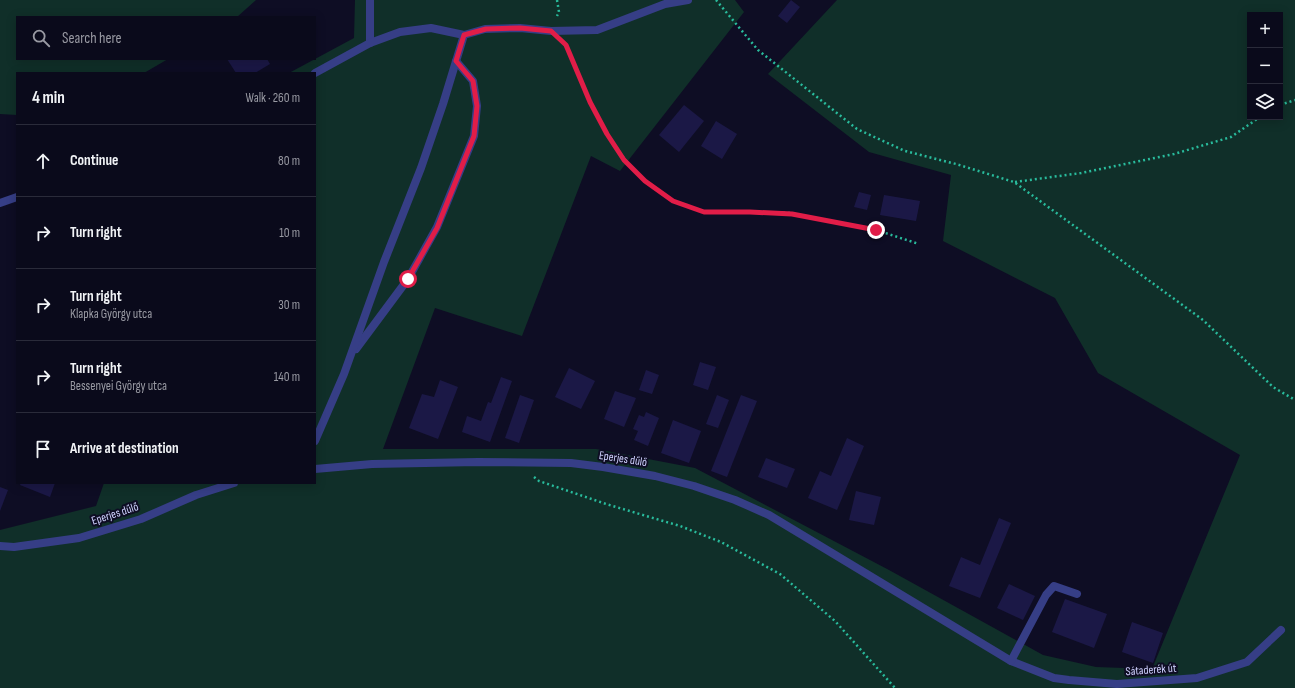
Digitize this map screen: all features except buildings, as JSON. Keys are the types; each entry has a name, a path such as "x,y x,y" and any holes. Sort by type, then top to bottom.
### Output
{"street":[{"path":"370,0 370,43"},
{"path":"316,72 370,43 400,32 431,28 464,35 486,29 520,28 551,31 597,30 665,4 688,0"},
{"path":"316,439 350,356 384,262 421,168 443,104 464,35"},
{"path":"350,356 408,279 437,228 474,136 477,106 473,81 456,61"},
{"path":"0,203 16,197"},
{"name":"Eperjes dűlő","path":"316,469 372,464 478,462 571,463 655,476 694,486 735,500 769,515 899,593"},
{"name":"Eperjes dűlő","path":"0,546 14,547 79,538 141,519 196,495 231,484"},
{"path":"1011,661 1046,595 1054,586 1077,594"},
{"name":"Sátaderék út","path":"899,593 1011,661 1054,678 1085,682 1117,684 1197,678 1247,662 1281,630"}],"path":[{"path":"557,0 559,12 551,31 566,45 590,102 607,134 624,160 645,181 673,201 704,212 792,214 876,230 919,244"},
{"path":"716,0 758,50 857,129 905,151 956,164 1014,182 1203,320 1273,387 1295,400"},
{"path":"1283,104 1295,100"},
{"path":"1014,182 1081,172 1174,154 1231,137 1256,120"},
{"path":"514,463 539,481 606,504 680,526 721,542 780,574 835,621 896,688"}],"green space":[{"path":"0,0 256,0 238,16 16,16 16,60 166,60 146,72 16,72 16,115 0,114"},
{"path":"355,0 735,0 744,12 620,171 591,156 522,336 435,308 383,449 596,449 695,468 889,570 1043,655 1096,667 1152,669 1240,455 1098,373 1055,298 943,241 951,175 869,152 768,74 837,0 1295,0 1295,688 0,688 0,530 96,506 104,484 316,484 316,72 291,72 313,60 316,60 316,58 354,38"}],"route":[{"path":"408,279 437,228 458,172 474,136 477,106 473,81 456,61 464,35 486,29 520,28 551,31 566,45 590,102 607,134 624,160 645,181 673,201 704,212 792,214 876,230"}]}
